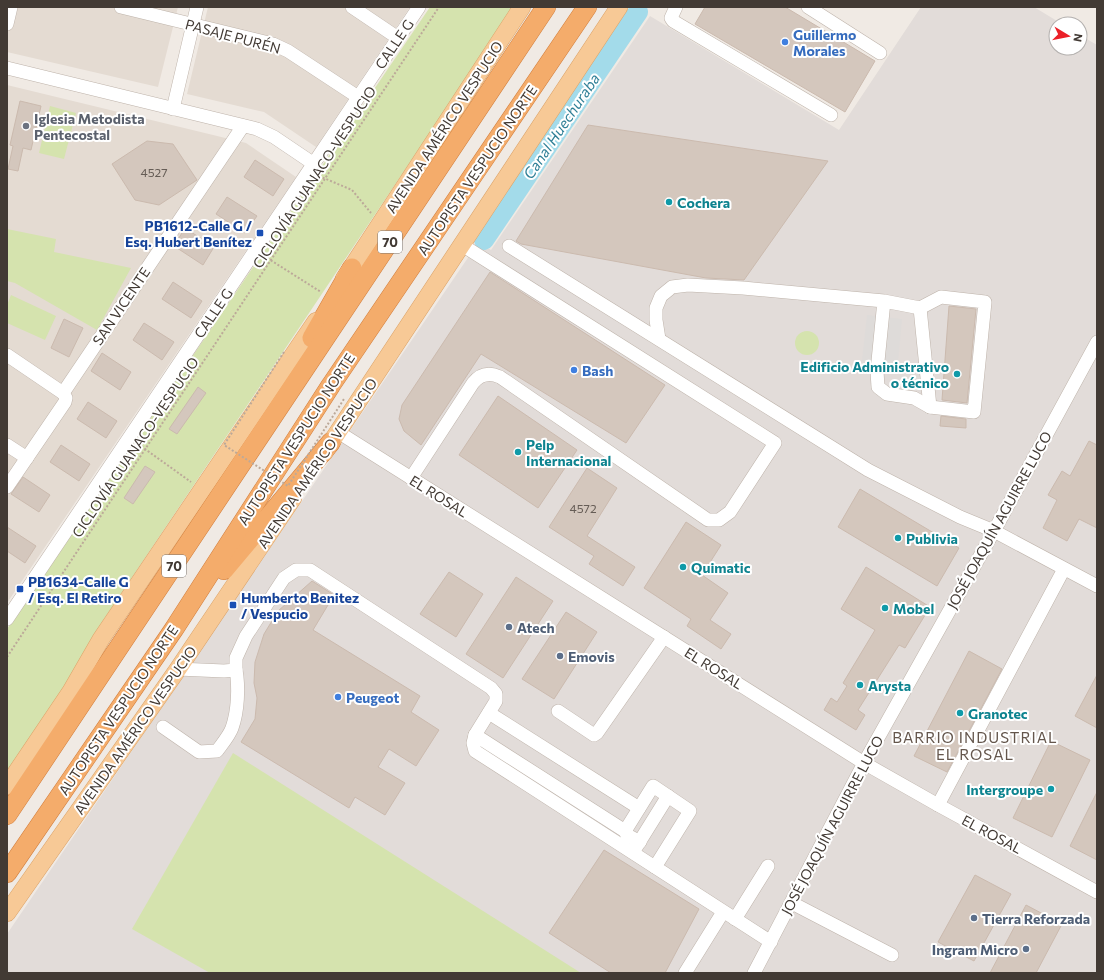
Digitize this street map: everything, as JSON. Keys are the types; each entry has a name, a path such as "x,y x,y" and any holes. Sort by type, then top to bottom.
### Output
{"highway":[{"name":"70","path":"7,815 546,7"},
{"name":"AUTOPISTA VESPUCIO NORTE","path":"7,873 174,629 331,385 587,7"},
{"path":"234,476 352,268"},
{"path":"174,629 335,437"}],"main road":[{"name":"AVENIDA AMÉRICO VESPUCIO","path":"7,786 71,690 101,639 352,268 522,7"},
{"name":"AVENIDA AMÉRICO VESPUCIO","path":"7,913 178,670 335,437 619,7"}],"street":[{"path":"7,24 11,7"},
{"name":"PASAJE PURÉN","path":"120,7 280,47 358,97"},
{"path":"173,109 197,7"},
{"path":"352,7 398,38"},
{"name":"CALLE G","path":"7,619 419,7"},
{"path":"676,7 671,18 673,21 831,115"},
{"path":"808,7 880,53"},
{"path":"7,68 267,133 312,167"},
{"name":"SAN VICENTE","path":"7,487 65,402 66,398 63,393 243,126"},
{"path":"411,478 473,383 485,374 500,377 708,520 719,520 730,512 775,443 462,245"},
{"path":"509,246 868,470 960,517 994,531 1097,586"},
{"path":"659,339 656,308 661,296 672,288 688,286 743,288 884,301 920,308 941,297 985,302 974,412 930,407 914,398 887,394 878,386 877,371 884,301"},
{"path":"920,308 930,407"},
{"name":"JOSÉ JOAQUÍN AGUIRRE LUCO","path":"754,973 864,763 994,531 1097,342"},
{"path":"7,355 63,393"},
{"name":"EL ROSAL","path":"335,437 411,478 864,763 1097,892"},
{"path":"7,445 27,458"},
{"path":"938,805 1064,569"},
{"path":"163,727 198,752 217,751 232,729 235,717 238,681 236,658 246,636 284,578 296,570 310,570 491,688 496,694 496,701 475,735 473,743 475,751 771,942"},
{"path":"558,711 594,735 597,733 664,637"},
{"path":"178,670 236,670"},
{"path":"488,713 639,808"},
{"path":"475,735 640,842"},
{"path":"625,831 653,786 690,811 655,867"},
{"path":"633,853 668,796"},
{"path":"735,919 768,866"},
{"path":"792,903 892,955"},
{"path":"685,973 723,912"}],"path":[{"name":"CICLOVÍA GUANACO-VESPUCIO","path":"7,657 438,7"},
{"path":"312,167 324,180 352,190 375,217"},
{"path":"256,250 270,261 324,294"},
{"path":"284,352 224,445 288,486 344,399"},
{"path":"129,438 202,490"}],"shaded area":[{"path":"7,7 178,7 158,87 7,52"},
{"path":"208,7 410,7 316,147 264,112 187,94"},
{"path":"921,7 1034,7 1049,16 1048,56 1088,56 1088,40 1097,45 1097,973 7,973 7,934 478,243 491,250 650,16 839,130"},
{"path":"7,85 246,143 296,177 7,603"},
{"path":"867,315 902,319 897,373 861,369"}],"green space":[{"path":"430,7 514,7 94,634 66,684 7,771 7,629"},
{"path":"50,106 76,113 64,159 39,153"},
{"path":"7,229 56,239 54,252 131,268 97,330 15,283 7,281"},
{"path":"11,295 56,316 45,340 7,323 7,305"},
{"path":"807,331 816,334 819,343 816,352 807,355 798,352 795,343 798,334"},
{"path":"233,753 581,973 210,973 132,929"}],"building":[{"name":"Guillermo Morales","path":"705,7 785,7 875,61 845,112 695,24"},
{"name":"Iglesia Metodista Pentecostal","path":"20,101 41,106 31,150 23,148 18,171 8,169 13,146 10,145"},
{"name":"Cochera","path":"588,125 828,161 744,280 706,278 521,244 516,241"},
{"path":"147,141 173,144 197,180 159,205 135,200 112,164"},
{"path":"255,160 284,179 273,196 244,177"},
{"path":"227,197 257,216 245,233 216,214"},
{"path":"185,228 214,247 203,265 174,246"},
{"name":"Bash","path":"490,272 665,385 626,443 481,354 421,445 404,431 399,419 402,405"},
{"path":"173,282 202,301 191,318 162,299"},
{"path":"949,306 976,309 967,403 942,400"},
{"path":"64,319 83,328 69,357 51,348"},
{"path":"144,323 174,342 162,360 133,340"},
{"path":"102,353 131,372 120,390 91,371"},
{"path":"198,387 206,393 177,434 169,429"},
{"name":"Pelp Internacional","path":"498,396 577,450 538,508 459,455"},
{"path":"88,402 117,421 106,438 77,419"},
{"name":"Edificio Administrativo o técnico","path":"941,416 966,419 966,428 940,426"},
{"path":"1089,441 1097,445 1097,528 1079,519 1067,541 1043,528 1057,500 1048,495 1062,471 1070,476"},
{"path":"61,445 90,464 79,481 50,462"},
{"path":"145,466 155,472 133,504 124,498"},
{"path":"587,468 617,488 587,536 635,567 623,586 589,564 594,556 549,527"},
{"path":"23,477 50,495 39,512 11,494"},
{"name":"Publivia","path":"860,489 959,548 937,586 838,527"},
{"name":"Quimatic","path":"686,522 721,545 702,575 728,593 710,620 731,634 721,649 687,626 691,619 644,588"},
{"path":"7,527 36,546 25,563 7,551"},
{"path":"866,567 930,607 905,648 899,645 858,710 865,715 856,730 824,710 831,698 837,702 847,686 843,683 875,630 841,609"},
{"path":"449,572 483,594 456,637 420,614"},
{"name":"Atech","path":"516,577 553,601 503,678 466,654"},
{"name":"Peugeot","path":"312,581 334,595 313,630 420,696 411,712 439,730 416,766 389,749 378,767 405,783 385,815 355,797 349,808 241,742 255,719 257,698 254,683 255,662 264,634 278,611"},
{"name":"Emovis","path":"566,612 597,632 554,699 522,679"},
{"name":"Granotec","path":"969,651 1002,669 947,772 914,756"},
{"path":"1097,675 1097,728 1075,716"},
{"name":"Intergroupe","path":"1051,741 1090,760 1052,837 1013,818"},
{"path":"1097,792 1097,860 1070,846"},
{"path":"604,850 699,909 665,973 611,973 549,933"},
{"name":"Tierra Reforzada","path":"975,875 1011,894 974,961 938,942"},
{"name":"Ingram Micro","path":"1026,905 1062,924 1036,973 990,973"}],"waterway":[{"name":"Canal Huechuraba","path":"484,240 638,12"}],"place":[{"name":"Guillermo Morales","path":"785,42"},
{"name":"Iglesia Metodista Pentecostal","path":"26,126"},
{"name":"Cochera","path":"669,202"},
{"name":"PB1612-Calle G / Esq. Hubert Benítez","path":"260,233"},
{"name":"Bash","path":"574,370"},
{"name":"Edificio Administrativo o técnico","path":"957,374"},
{"name":"Pelp Internacional","path":"518,452"},
{"name":"Publivia","path":"898,538"},
{"name":"Quimatic","path":"683,567"},
{"name":"PB1634-Calle G / Esq. El Retiro","path":"20,589"},
{"name":"Humberto Benitez / Vespucio","path":"233,605"},
{"name":"Mobel","path":"885,608"},
{"name":"Atech","path":"509,627"},
{"name":"Emovis","path":"560,656"},
{"name":"Arysta","path":"860,685"},
{"name":"Peugeot","path":"338,697"},
{"name":"Granotec","path":"960,713"},
{"name":"Intergroupe","path":"1051,789"},
{"name":"Tierra Reforzada","path":"974,918"},
{"name":"Ingram Micro","path":"1026,949"}],"district":[{"name":"BARRIO INDUSTRIAL EL ROSAL","path":"975,746"}]}
